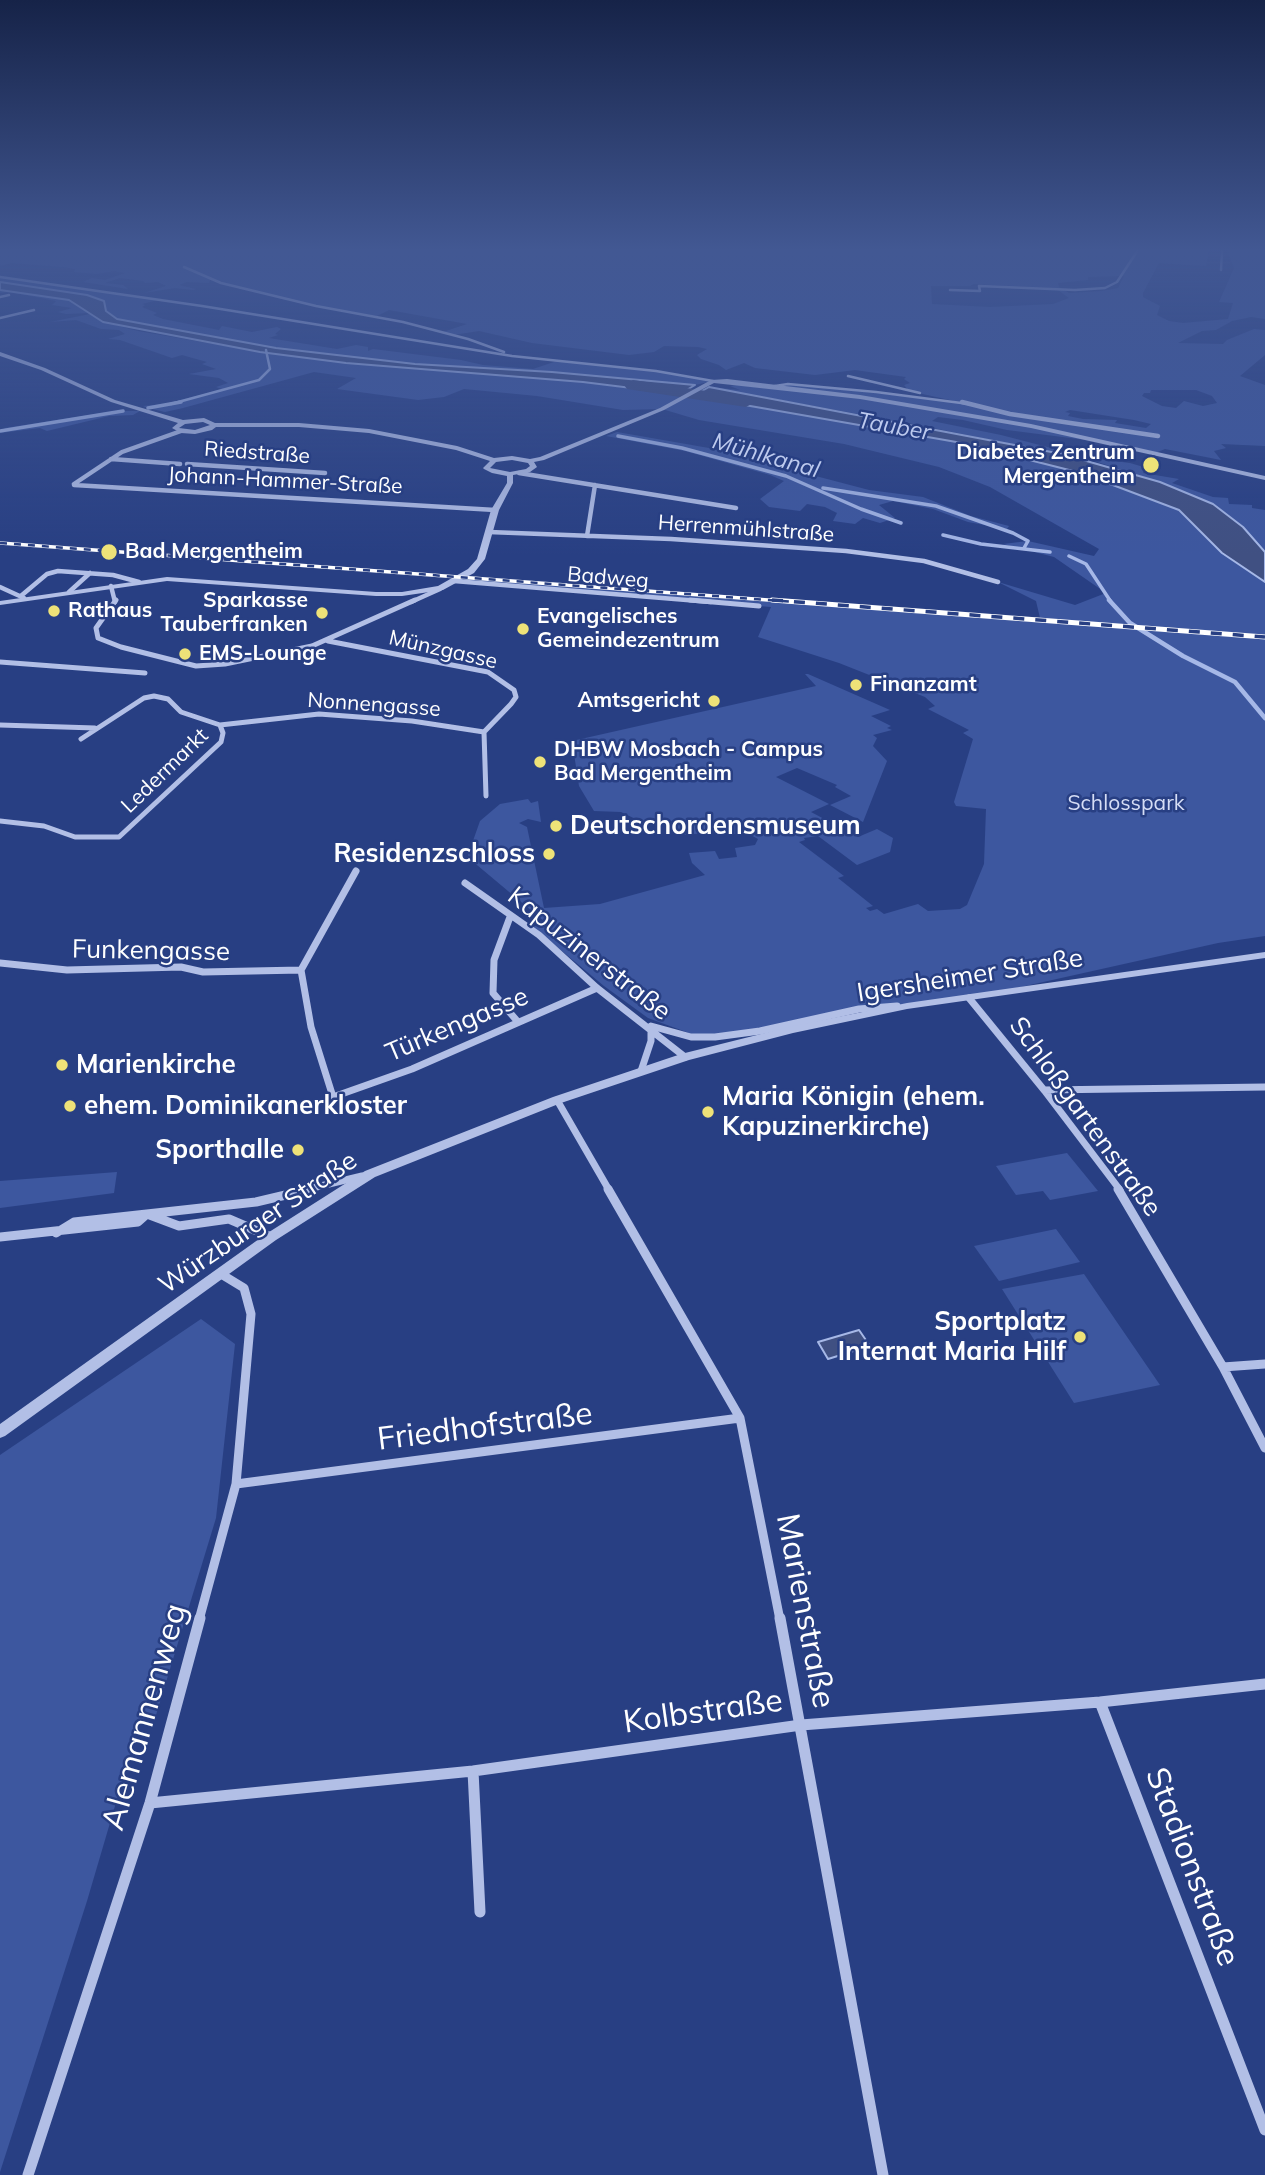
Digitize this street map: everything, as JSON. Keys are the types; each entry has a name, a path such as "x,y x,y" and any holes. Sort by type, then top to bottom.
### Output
{"street":[{"path":"483,352 656,371 711,382 775,386 1031,426 1265,478"},
{"path":"500,352 512,356"},
{"path":"0,354 43,369 113,401 183,422"},
{"path":"848,376 1010,414 1158,436"},
{"path":"214,425 204,431 181,431 174,426 183,422 204,420 214,425 299,425 369,431 457,448 494,460 512,458 530,461 542,459 662,408 711,382"},
{"path":"775,386 788,384 863,390 961,402"},
{"name":"Riedstraße","path":"74,485 110,459 181,431"},
{"name":"Riedstraße","path":"110,459 180,464"},
{"path":"494,460 486,468 510,474 532,469 534,464 530,461"},
{"name":"Riedstraße","path":"187,464 325,473"},
{"path":"519,473 736,508"},
{"path":"111,586 116,601 96,628 98,638 180,664 225,664 327,641 454,582 471,571 481,559 495,510 510,483 510,474"},
{"name":"Johann-Hammer-Straße","path":"74,485 495,510"},
{"path":"587,536 595,485"},
{"name":"Herrenmühlstraße","path":"489,532 846,551 924,561 998,582"},
{"path":"23,597 51,572 90,573 139,582"},
{"path":"69,592 90,573"},
{"path":"0,603 23,597 167,579 376,594 402,594 440,588"},
{"name":"Badweg","path":"454,582 759,606"},
{"path":"0,587 23,597"},
{"name":"Münzgasse","path":"327,641 463,666 488,672 505,681 514,690 516,697 503,716 484,732"},
{"path":"0,662 145,673"},
{"path":"81,738 144,698 154,696 168,699 181,712 220,724"},
{"name":"Nonnengasse","path":"220,724 319,714 412,721 484,732"},
{"name":"Ledermarkt","path":"0,821 44,825 75,838 119,837 221,742 223,733 220,724"},
{"path":"0,725 96,728"},
{"path":"484,732 486,796"},
{"path":"301,970 356,871"},
{"name":"Kapuzinerstraße","path":"465,883 539,935 597,988 685,1057"},
{"path":"510,917 494,960 493,993 518,1023"},
{"name":"Igersheimer Straße","path":"685,1057 793,1030 907,1006 1265,955"},
{"name":"Funkengasse","path":"0,963 67,970 181,967 203,972 301,970"},
{"name":"Türkengasse","path":"301,970 311,1027 333,1097 412,1069 597,988"},
{"name":"Schloßgartenstraße","path":"969,998 1044,1090 1124,1196 1223,1367 1265,1448"},
{"path":"637,1020 684,1036 715,1037 760,1031 859,1009 907,1006"},
{"path":"641,1071 651,1041 651,1030"},
{"name":"Würzburger Straße","path":"0,1432 271,1237 370,1174 557,1100 685,1057"},
{"path":"1044,1090 1265,1087"},
{"name":"Marienstraße","path":"557,1100 740,1418 801,1725 883,2175"},
{"path":"0,1237 138,1222 147,1214 256,1202 370,1174"},
{"path":"147,1214 179,1226 229,1219 271,1237"},
{"name":"Alemannenweg","path":"27,2175 150,1803 236,1484 251,1314 244,1287 221,1274"},
{"path":"1223,1367 1265,1364"},
{"name":"Friedhofstraße","path":"236,1484 740,1418"},
{"name":"Kolbstraße","path":"150,1803 473,1771 801,1725 1100,1702 1265,1684"},
{"name":"Stadionstraße","path":"1100,1702 1265,2130"},
{"path":"473,1771 480,1912"}],"green space":[{"name":"Schlosspark","path":"153,352 257,352 346,363 583,382 795,413 962,443 1055,464 1179,510 1222,553 1265,582 1265,936 1218,943 976,997 859,1009 760,1031 691,1037 689,1033 648,1018 604,986 533,927 545,922 471,860 468,855 480,821 500,804 528,799 531,803 538,801 541,822 528,819 519,823 527,827 544,908 600,904 705,875 692,863 689,853 715,851 719,859 737,857 735,848 755,845 758,839 749,834 731,834 727,825 708,827 706,833 682,835 683,831 673,826 677,824 663,818 648,825 621,812 594,811 579,786 572,741 816,686 805,674 890,710 871,716 891,726 887,728 892,730 873,735 877,738 873,746 887,761 863,822 830,805 851,796 835,787 837,785 797,768 776,777 829,804 811,812 858,837 877,829 893,838 890,852 857,865 818,836 804,838 805,840 799,842 844,876 838,878 873,906 866,908 870,911 877,909 884,914 918,904 928,911 960,909 967,905 984,864 986,809 956,806 954,802 973,739 963,733 969,730 928,709 935,706 925,697 839,663 758,637 771,607 454,581 463,576 1040,618 1036,601 998,582 1075,605 1106,593 1054,557 1003,544 1028,541 1094,556 1099,549 990,487 939,467 844,444 699,420 662,409 623,410 537,396 464,389 444,397 418,400 337,389 356,378 314,372 165,412 143,406 164,404 208,393 222,389 216,387 228,383 219,378 189,374 216,369 202,364 207,362 182,355 172,358"},
{"path":"306,352 393,352 483,365 533,369 557,361 656,371 713,381 695,385 552,372 415,364"},
{"path":"601,352 655,352 629,355"},
{"path":"703,352 1265,352 1265,355 1240,376 1265,385 1265,446 1221,444 1226,448 1214,451 1221,460 1165,449 1155,453 1102,442 1007,430 963,420 938,417 932,421 1001,435 1090,458 1130,463 1147,468 1143,473 1179,479 1172,483 1213,497 1228,498 1229,504 1252,505 1252,508 1265,510 1265,552 1227,514 1160,482 1091,460 709,387 740,390 730,386 737,385 774,389 788,384 959,402 909,391 904,385 910,383 904,379 906,377 855,370 815,375 755,368 744,363 726,370 697,355","holes":["1151,390 1196,390 1212,396 1217,403 1203,406 1184,401 1176,408 1162,406 1142,396","1070,410 1134,420 1151,424 1146,428 1115,423 1117,420 1083,419 1068,416 1070,413 1065,412"]},
{"path":"115,411 140,411 133,415 109,416 47,431 40,428 0,433 5,428"},
{"path":"617,432 709,448 869,490 923,497 971,516 1009,526 1007,529 968,522 933,509 893,501 879,505 895,518 880,523 863,518 855,524 833,521 837,513 825,507 807,504 800,511 769,507 760,499 784,481 685,451 606,436"},
{"path":"1067,1153 1098,1191 1050,1200 1043,1191 1016,1195 996,1166"},
{"path":"117,1172 114,1193 0,1208 0,1181"},
{"path":"1056,1229 1080,1262 999,1281 974,1246"},
{"name":"Sportplatz Internat Maria Hilf","path":"1084,1274 1160,1385 1074,1403 1002,1289"},
{"path":"201,1319 235,1344 216,1518 156,1715 140,1721 87,1901 0,2172 0,1455"}],"water":[{"path":"257,352 306,352 415,364 552,372 695,385 680,394 583,382 346,363"},
{"path":"709,387 1062,454 1160,482 1213,504 1243,527 1265,552 1265,582 1222,553 1179,510 1081,473 962,443 693,396"},
{"path":"859,1330 870,1346 828,1359 818,1342"}],"waterway":[{"path":"173,403 259,380 270,369 266,352"},
{"name":"Tauber","path":"633,385 746,402"},
{"path":"173,403 181,402"},
{"path":"148,408 173,403"},
{"path":"0,431 123,411"},
{"name":"Mühlkanal","path":"618,436 682,448 786,476 861,509 901,523"},
{"path":"823,488 936,506 1013,533 1028,541 1024,548"},
{"path":"943,535 981,544 1050,552"},
{"path":"1069,556 1086,564 1111,602"},
{"path":"1109,600 1130,623 1183,656 1235,682 1265,718"}],"railway":[{"path":"0,543 795,602"},
{"path":"772,600 1265,637"}],"place":[{"name":"Diabetes Zentrum Mergentheim","path":"1151,465"},
{"name":"Bad Mergentheim","path":"109,552"},
{"name":"Rathaus","path":"54,611"},
{"name":"Sparkasse Tauberfranken","path":"322,613"},
{"name":"Evangelisches Gemeindezentrum","path":"523,629"},
{"name":"EMS-Lounge","path":"185,654"},
{"name":"Finanzamt","path":"856,685"},
{"name":"Amtsgericht","path":"714,701"},
{"name":"DHBW Mosbach - Campus Bad Mergentheim","path":"540,762"},
{"name":"Deutschordensmuseum","path":"556,826"},
{"name":"Residenzschloss","path":"549,854"},
{"name":"Marienkirche","path":"62,1065"},
{"name":"ehem. Dominikanerkloster","path":"70,1106"},
{"name":"Maria Königin (ehem. Kapuzinerkirche)","path":"708,1112"},
{"name":"Sporthalle","path":"298,1150"},
{"name":"Sportplatz Internat Maria Hilf","path":"1080,1337"}]}
